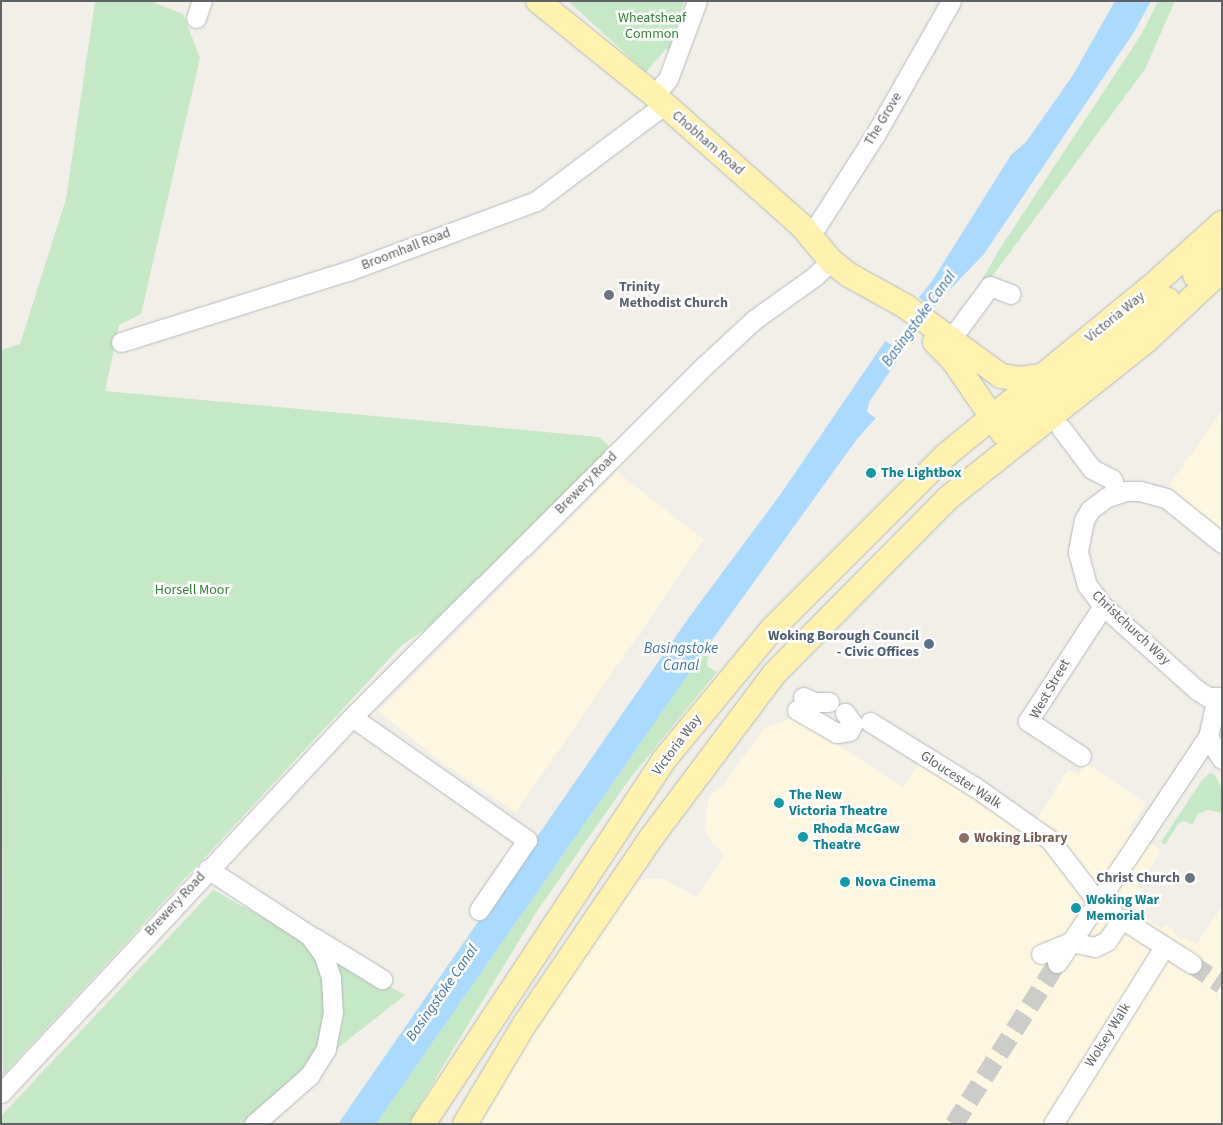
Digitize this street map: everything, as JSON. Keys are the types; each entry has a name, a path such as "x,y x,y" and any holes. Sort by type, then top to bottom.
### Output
{"main road":[{"name":"Chobham Road","path":"538,1 659,100 811,235 831,261 902,310 943,334 1001,376 1020,379 1042,376"},
{"name":"Victoria Way","path":"465,1124 524,1025 651,838 774,674 948,498 1010,421 1042,376 1160,279 1222,223"},
{"name":"Victoria Way","path":"1010,421 1118,343 1222,250"},
{"name":"Victoria Way","path":"423,1124 663,761 774,628 946,455 1010,421 1146,341 1222,270"},
{"name":"Chobham Road","path":"943,334 1010,421"},
{"name":"Chobham Road","path":"943,334 953,360 965,382 968,396 964,424 946,455"},
{"name":"Chobham Road","path":"965,382 1010,421"}],"street":[{"name":"Broomhall Road","path":"121,342 348,271 536,201 659,100 661,90 671,73 697,1"},
{"name":"The Grove","path":"811,235 875,135 951,1"},
{"name":"Brewery Road","path":"1,1093 208,869 352,717 723,348 755,319 815,276 831,261"},
{"path":"943,334 990,286 1011,294"},
{"path":"1061,428 1092,469 1112,479 1117,493 1139,491 1166,498 1222,542"},
{"name":"Christchurch Way","path":"1117,493 1090,510 1080,536 1081,570 1087,585 1103,606 1197,690 1219,697"},
{"name":"West Street","path":"1081,756 1028,721 1103,606"},
{"path":"1049,958 1070,942 1208,737 1219,697"},
{"path":"810,705 837,734 849,731 853,724 845,712"},
{"path":"352,717 527,840 479,910"},
{"name":"Gloucester Walk","path":"870,722 975,787 1050,840 1097,901 1192,964"},
{"path":"1208,737 1222,759"},
{"path":"208,869 309,935 382,979"},
{"path":"1070,942 1095,947 1107,941 1118,916"},
{"path":"254,1124 310,1074 323,1056 331,1035 331,978 324,956 309,935"},
{"name":"Wolsey Walk","path":"1053,1124 1164,947"}],"shaded area":[{"path":"1222,410 1222,529 1168,487"},
{"path":"617,472 704,540 516,812 440,761 379,711"},
{"path":"789,719 801,722 903,787 919,763 1028,833 1068,769 1078,775 1085,763 1146,803 1129,829 1161,850 1139,886 1141,891 1136,900 1143,905 1138,913 1162,929 1165,925 1171,928 1178,938 1185,938 1197,944 1222,906 1222,1124 480,1124 510,1069 630,886 646,878 663,879 697,897 724,855 708,837 705,828 709,796 722,787 764,728"}],"green space":[{"name":"Horsell Moor","path":"95,1 150,1 183,14 200,58 141,314 119,325 105,391 599,437 611,448 426,629 402,645 3,1075 1,350 20,344 66,199"},
{"name":"Wheatsheaf Common","path":"568,1 684,1 670,49 666,49 646,72"},
{"path":"1158,1 1175,1 1145,69 957,324 999,250 1141,35"},
{"path":"710,643 707,666 717,672 631,777 537,911 408,1124 376,1124"},
{"path":"1210,773 1215,775 1222,789 1222,813 1208,810 1198,814 1192,825 1184,821 1178,824 1165,845 1161,842 1202,780"},
{"path":"213,890 405,995 241,1124 1,1124 1,1116"}],"water":[{"name":"Basingstoke Canal","path":"1115,1 1151,1 1134,32 984,254 938,302 869,402 867,412 876,418 857,439 710,643 376,1124 338,1124 690,616 780,495 890,334 932,281 1011,155 1026,142 1073,75"}],"pier":[{"path":"916,295 935,311 905,354 884,340"}],"tunnel":[{"path":"954,1124 1057,963"},
{"path":"1192,964 1222,984"}],"place":[{"name":"Trinity Methodist Church","path":"609,295"},
{"name":"The Lightbox","path":"871,473"},
{"name":"Woking Borough Council - Civic Offices","path":"929,644"},
{"name":"The New Victoria Theatre","path":"779,803"},
{"name":"Rhoda McGaw Theatre","path":"803,837"},
{"name":"Woking Library","path":"964,838"},
{"name":"Christ Church","path":"1190,878"},
{"name":"Nova Cinema","path":"845,882"},
{"name":"Woking War Memorial","path":"1076,908"}]}
